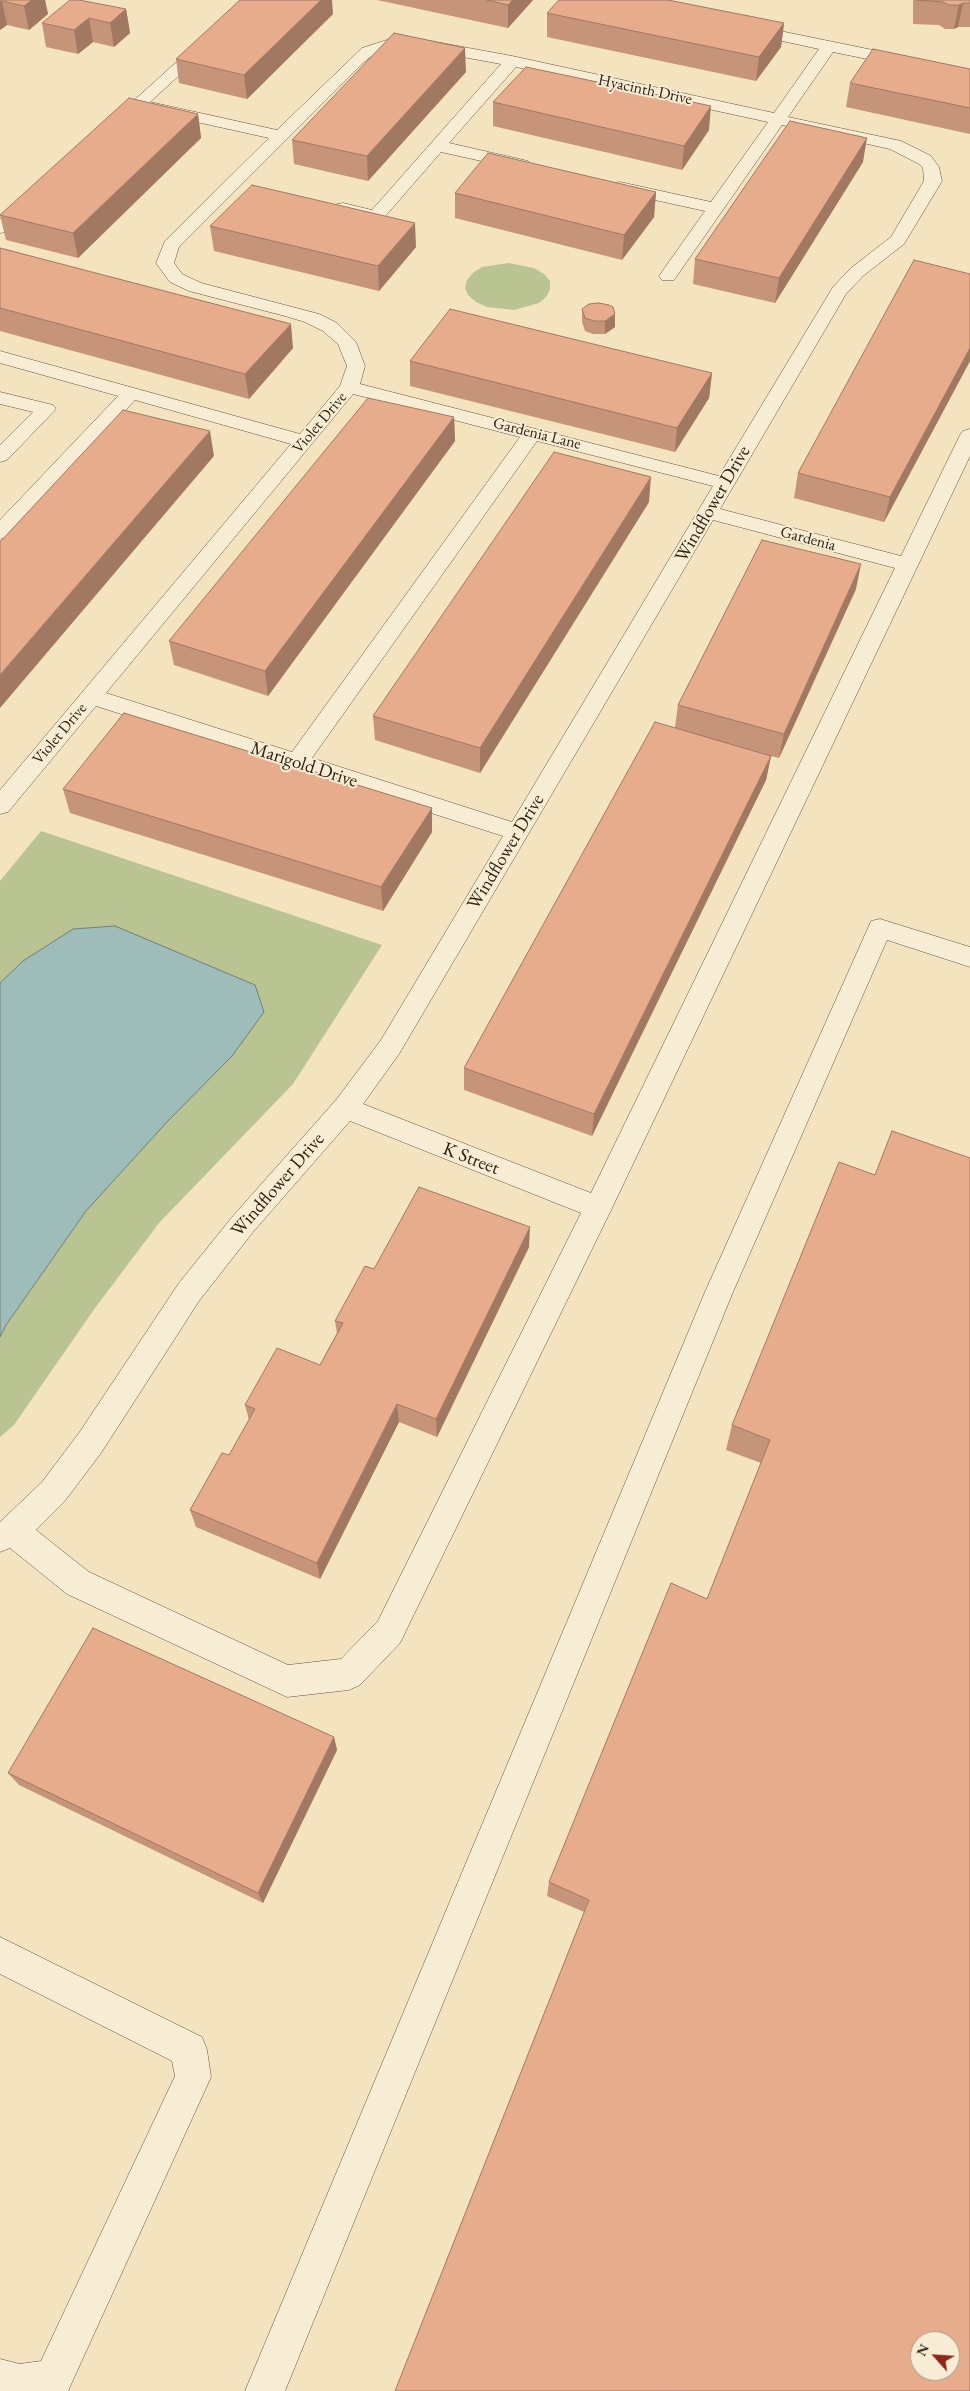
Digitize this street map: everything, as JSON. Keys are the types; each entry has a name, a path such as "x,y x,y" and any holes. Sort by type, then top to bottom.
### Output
{"street":[{"path":"124,118 254,0"},
{"path":"735,27 970,74"},
{"name":"Hyacinth Drive","path":"393,43 430,45 512,61 895,145"},
{"name":"Violet Drive","path":"0,806 349,387 356,366 347,342 330,328 312,318 195,287 176,278 165,263 171,245 358,59 368,52 393,43"},
{"path":"668,276 829,46"},
{"path":"329,205 376,216 512,61"},
{"path":"138,104 281,136"},
{"name":"Windflower Drive","path":"6,1534 53,1492 90,1443 189,1292 242,1224 345,1108 390,1047 709,513 724,483 839,291 857,272 898,240 933,181 931,167 925,160 895,145"},
{"path":"438,146 534,168"},
{"path":"235,183 254,188"},
{"path":"601,183 716,208"},
{"path":"0,228 44,189"},
{"path":"0,357 304,442"},
{"name":"Gardenia Lane","path":"349,387 724,483"},
{"path":"0,532 131,393"},
{"path":"0,398 46,409 0,456"},
{"path":"296,763 534,433"},
{"path":"6,1534 78,1583 287,1681 348,1674 389,1632 598,1208 970,435"},
{"name":"Gardenia","path":"709,513 908,565"},
{"name":"Marigold Drive","path":"91,696 517,832"},
{"path":"265,2391 719,1292 880,928 970,957"},
{"name":"K Street","path":"345,1108 598,1208"},
{"path":"0,1955 189,2050 192,2077 53,2379 20,2384 0,2379"}],"green space":[{"path":"509,263 534,268 544,274 550,281 550,289 547,296 539,303 514,310 487,307 476,302 468,295 465,288 467,280 473,273 482,267"},
{"path":"41,831 382,945 293,1084 159,1223 95,1308 14,1425 0,1437 0,881"}],"water":[{"path":"115,926 255,985 264,1012 232,1056 167,1122 86,1211 6,1325 0,1337 0,983 23,961 73,929"}],"building":[{"path":"0,0 32,0 24,6 2,1 0,3"},
{"path":"70,0 126,9 110,23 89,18 74,30 42,23"},
{"path":"240,0 321,0 244,75 176,59"},
{"path":"487,0 513,0 508,5"},
{"path":"559,0 668,0 784,23 759,57 547,13"},
{"path":"917,0 970,0 970,3 949,5 943,2"},
{"path":"394,33 465,48 367,156 292,140"},
{"path":"873,49 970,69 970,108 850,83"},
{"path":"526,67 711,106 684,146 493,102"},
{"path":"129,98 198,114 73,233 0,215"},
{"path":"790,121 867,138 779,278 695,259"},
{"path":"488,153 656,192 624,235 455,193"},
{"path":"252,185 415,223 378,266 210,226"},
{"path":"0,248 291,324 245,374 0,308"},
{"path":"914,260 970,274 970,348 890,497 798,473"},
{"path":"599,303 613,307 615,314 605,321 594,321 585,318 582,309 589,304"},
{"path":"450,309 712,373 677,428 410,361"},
{"path":"368,398 454,417 265,671 169,641"},
{"path":"123,410 210,431 0,675 0,542"},
{"path":"554,452 651,477 480,748 373,716"},
{"path":"762,540 861,564 784,734 678,705"},
{"path":"124,713 432,808 381,887 63,789"},
{"path":"655,722 771,756 594,1114 464,1068"},
{"path":"892,1131 970,1158 970,2391 395,2391 589,1900 549,1882 671,1583 707,1599 770,1440 732,1425 839,1162 875,1175"},
{"path":"419,1187 530,1227 436,1419 397,1404 317,1563 190,1510 222,1453 229,1455 255,1409 245,1405 277,1348 320,1365 343,1323 335,1321 365,1266 374,1269"},
{"path":"93,1628 334,1737 258,1893 8,1773"}]}
